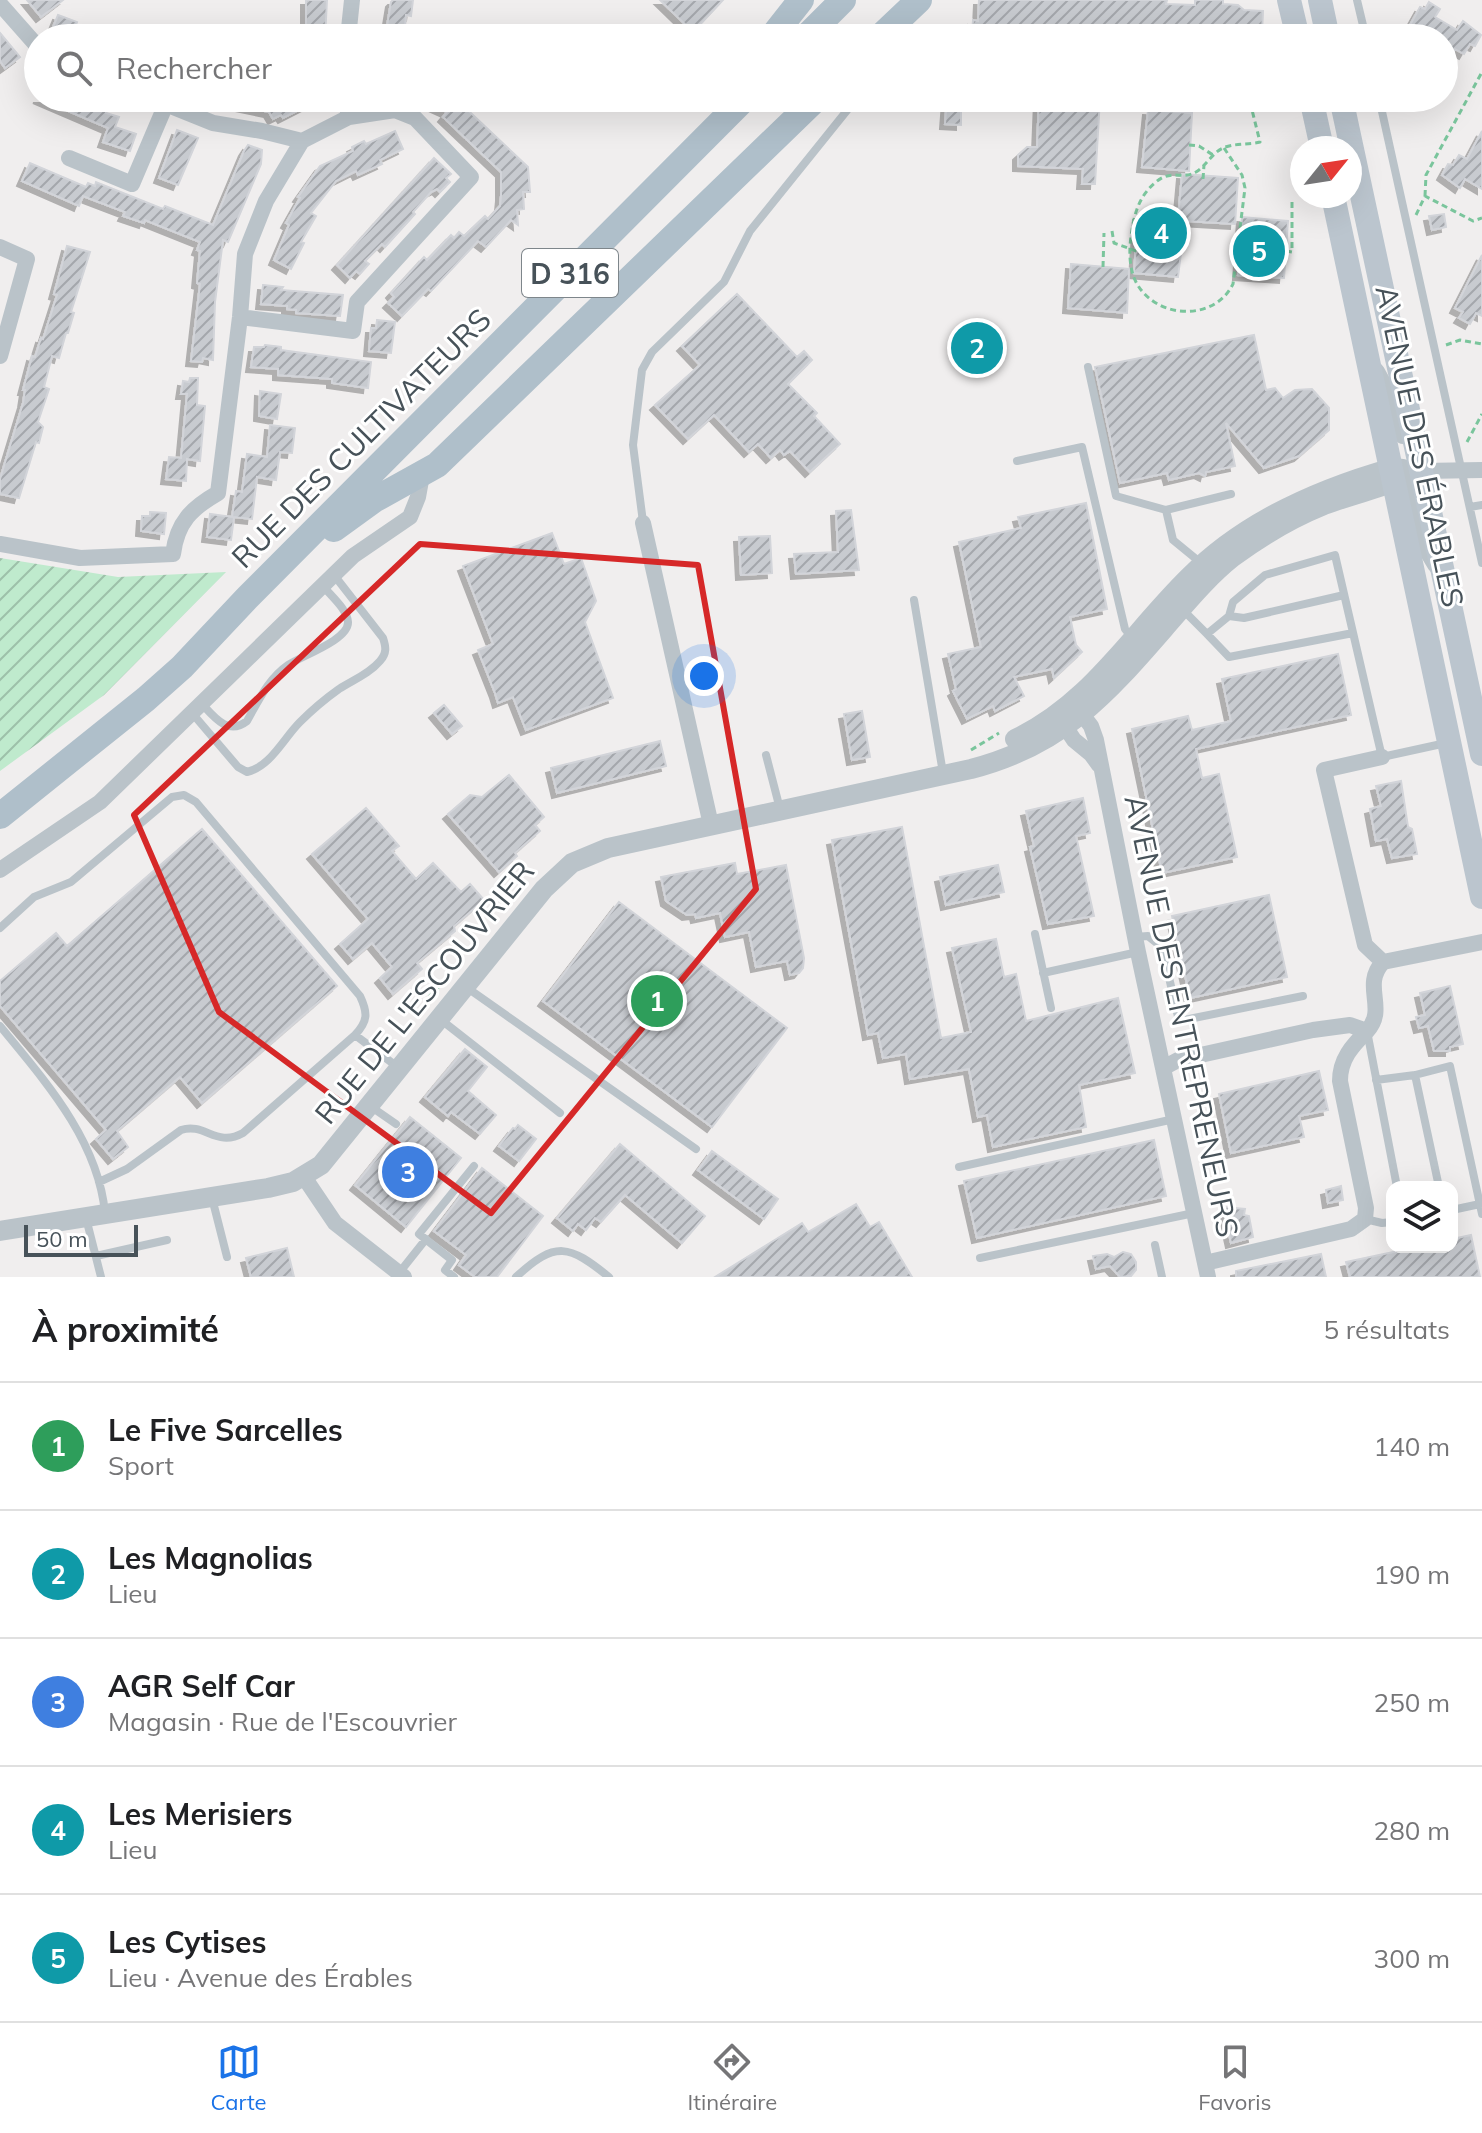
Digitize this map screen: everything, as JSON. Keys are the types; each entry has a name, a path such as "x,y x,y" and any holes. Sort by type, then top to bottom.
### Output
{"main road":[{"path":"782,24 801,0"},
{"path":"819,24 843,0"},
{"path":"1289,0 1295,24"},
{"path":"1320,0 1325,24"},
{"path":"896,24 912,10"},
{"path":"395,448 709,112"},
{"name":"RUE DES CULTIVATEURS","path":"0,816 60,770 182,667 395,448 731,112"},
{"path":"247,598 357,511 437,465 803,112"},
{"path":"1314,112 1319,136"},
{"name":"AVENUE DES ÉRABLES","path":"1343,112 1403,475 1482,897"},
{"name":"AVENUE DES ÉRABLES","path":"1336,208 1370,363 1403,475 1445,578 1482,754"},
{"name":"RUE DES CULTIVATEURS","path":"0,799 100,721 175,656 225,620"}],"street":[{"path":"349,24 352,0"},
{"path":"0,4 24,31"},
{"path":"69,158 132,184 155,112"},
{"path":"186,112 213,123 302,141"},
{"path":"348,112 349,117"},
{"path":"0,544 80,558 173,554 183,520 196,506 218,493 245,254 266,201 302,141 349,117 382,112"},
{"path":"240,317 353,331 357,302 471,177 415,118 400,112"},
{"path":"0,247 27,259 0,356"},
{"path":"1358,478 1368,469 1376,453 1370,404 1370,363"},
{"path":"1208,570 1264,520 1358,478 1482,470"},
{"path":"0,870 100,802 353,556 410,517 422,475"},
{"path":"1208,570 1302,516 1403,475"},
{"path":"643,523 711,825"},
{"name":"RUE DE L'ESCOUVRIER","path":"0,1231 268,1188 304,1177 321,1165 400,1068 433,1013 461,978 572,863 608,848 897,785 1070,715 1094,683 1140,644 1208,570"},
{"name":"AVENUE DES ENTREPRENEURS","path":"1070,715 1074,740 1091,754 1100,767 1206,1270"},
{"path":"1382,757 1324,770 1365,945 1383,962"},
{"path":"1206,1270 1358,1227 1365,1219 1366,1208 1340,1069 1345,1056 1374,1024 1377,1012 1373,980 1376,970 1383,962 1482,942"},
{"path":"1163,1068 1178,1060 1313,1030 1350,1025 1367,1031"},
{"path":"304,1177 335,1223 401,1275"}],"lane":[{"path":"1357,0 1363,24"},
{"path":"643,523 633,445 642,370 652,352 724,282 750,231 846,112"},
{"path":"1382,112 1482,563"},
{"path":"1088,367 1116,496 1166,510 1231,494"},
{"path":"1017,461 1082,447 1125,629 1140,644"},
{"path":"1470,507 1482,505"},
{"path":"1166,510 1173,540 1208,570"},
{"path":"1207,634 1229,616 1233,602 1265,575 1335,555 1382,757 1451,742"},
{"path":"196,708 238,767 247,772 266,763 282,741 316,706 374,668 387,648 383,638 328,580"},
{"path":"196,708 221,724 231,727 242,725 263,691 288,665 340,636 347,628 348,620 328,580"},
{"path":"1229,616 1244,618 1344,595"},
{"path":"914,600 941,767"},
{"path":"1176,603 1229,657 1353,633"},
{"path":"766,755 780,810"},
{"path":"0,928 34,897 71,882 172,797 184,795 196,802 360,996 368,1012 365,1025 355,1035 243,1133 233,1139 224,1139 190,1127 181,1130 127,1169 99,1182"},
{"path":"1035,934 1051,1008"},
{"path":"1043,973 1137,944 1148,936 1162,947 1179,1021 1303,996"},
{"path":"461,978 696,1149"},
{"path":"433,1013 560,1113"},
{"path":"0,1026 49,1085 89,1153 99,1182 95,1216 96,1256 101,1277"},
{"path":"1367,1031 1396,1181"},
{"path":"355,1035 400,1068"},
{"path":"1376,1080 1450,1066 1481,1209 1458,1210"},
{"path":"1415,1075 1438,1181"},
{"path":"370,1105 396,1124"},
{"path":"959,1167 1174,1119"},
{"path":"454,1277 445,1270 452,1260 419,1234 474,1166"},
{"path":"211,1197 227,1257"},
{"path":"980,1258 1194,1213"},
{"path":"1365,1219 1386,1223"},
{"path":"401,1275 426,1239"},
{"path":"96,1256 167,1240"},
{"path":"1155,1245 1162,1277"},
{"path":"516,1277 537,1258 557,1251 580,1254 609,1277"}],"path":[{"path":"1406,219 1415,217 1425,196 1426,175 1482,72"},
{"path":"1224,148 1242,175 1245,188 1233,284 1227,297 1213,306 1197,312 1177,311 1160,304 1136,283 1129,249 1134,214 1153,184 1170,174 1195,173 1224,148 1260,142 1250,112"},
{"path":"1189,145 1199,146 1213,155"},
{"path":"1203,179 1204,165"},
{"path":"1425,196 1473,221 1482,218"},
{"path":"1286,251 1292,252 1292,208"},
{"path":"1112,231 1114,243 1139,252"},
{"path":"1103,267 1104,233"},
{"path":"1436,351 1460,340 1482,344"},
{"path":"1458,452 1465,446 1482,414"},
{"path":"941,767 1004,730"},
{"path":"433,1013 430,996 447,977 461,978"}],"highlighted area":[{"path":"420,544 698,565 756,889 491,1213 219,1012 134,815"}],"green space":[{"path":"0,558 118,577 226,572 104,695 0,771"}],"building":[{"path":"27,0 63,0 41,17"},
{"path":"306,0 327,0 326,24 306,24"},
{"path":"413,0 411,16 406,15 405,24 387,24 391,2"},
{"path":"660,0 723,0 700,24 685,24"},
{"path":"979,0 1167,0 1166,4 1195,5 1195,0 1223,0 1223,4 1238,5 1244,10 1263,11 1262,24 973,24 973,20 978,21"},
{"path":"1429,2 1440,9 1435,17 1447,24 1411,24 1420,7 1425,9"},
{"path":"58,15 77,22 76,24 54,24"},
{"path":"1463,21 1481,35 1475,46 1470,44 1464,54 1458,51 1458,28"},
{"path":"0,33 20,57 5,68 0,61"},
{"path":"71,112 106,112 119,117 115,127 136,134 130,151 103,142 108,128"},
{"path":"269,112 295,112 283,118 281,115 273,119"},
{"path":"447,112 470,112 528,167 530,192 523,192 524,209 517,210 518,225 511,220 486,247 478,241 431,291 428,289 402,316 388,303 394,297 391,293 424,257 427,260 451,235 454,238 459,232 464,236 500,206 501,172 443,117"},
{"path":"946,112 961,112 961,125 945,124"},
{"path":"1038,112 1099,112 1095,184 1082,184 1083,169 1018,166 1018,155 1027,147 1037,147"},
{"path":"1148,112 1192,113 1189,171 1142,167"},
{"path":"177,130 198,138 178,185 159,178"},
{"path":"395,131 403,149 380,160 382,164 358,175 356,171 336,181 311,213 316,216 301,242 304,243 291,269 274,260 298,197 320,166 353,151 352,147 364,141 366,144"},
{"path":"1482,131 1482,189 1465,179 1460,188 1442,175 1448,164 1453,165 1459,155 1467,159"},
{"path":"248,145 262,150 261,164 228,242 223,240 215,302 213,360 203,358 202,362 191,361 200,284 197,283 200,251 197,250 200,242 145,220 144,223 123,216 125,212 83,196 79,206 22,181 30,163 86,187 88,183 95,186 96,182 213,225"},
{"path":"434,158 451,174 446,178 450,182 440,192 437,189 431,192 385,247 382,244 365,261 369,264 360,274 356,271 350,278 337,265"},
{"path":"1182,174 1238,178 1235,224 1185,221 1178,277 1134,273 1138,215 1178,218"},
{"path":"1444,214 1446,227 1432,230 1429,216"},
{"path":"1242,217 1288,221 1284,278 1238,275"},
{"path":"67,246 90,252 59,358 52,356 44,387 49,389 38,422 43,427 39,443 36,442 19,498 0,494 0,479 23,403 23,390 32,356 35,357 43,339 57,295 54,294"},
{"path":"1482,255 1482,316 1476,313 1470,324 1459,318 1463,312 1455,308"},
{"path":"1071,264 1129,269 1127,313 1068,308"},
{"path":"263,285 283,287 281,290 343,295 340,316 296,313 287,306 261,304"},
{"path":"737,294 797,357 804,351 812,360 788,384 817,413 814,416 840,444 810,472 790,451 784,455 780,450 771,458 758,444 749,452 714,415 688,439 655,405 700,365 682,346"},
{"path":"377,320 395,322 391,353 369,351 371,328 376,328"},
{"path":"1254,335 1266,390 1275,388 1283,398 1295,390 1312,389 1329,408 1329,430 1299,456 1264,468 1226,423 1235,466 1206,472 1205,476 1199,473 1169,480 1167,473 1120,483 1095,367"},
{"path":"967,336 989,337 988,360 966,359"},
{"path":"254,347 281,347 281,350 371,362 368,388 332,383 332,379 278,375 278,369 251,367"},
{"path":"190,378 198,378 197,405 205,406 200,461 187,459 186,481 166,479 169,457 181,458 187,394 181,394 183,381 189,382"},
{"path":"260,391 281,394 277,419 259,416"},
{"path":"270,425 295,428 292,453 280,452 276,480 257,477 252,519 234,517 231,540 207,537 210,514 232,517 236,491 242,492 247,454 267,457"},
{"path":"1086,503 1107,609 1070,617 1076,645 1082,652 1054,678 1052,669 1014,677 1024,696 995,711 993,706 967,719 953,691 956,689 948,654 981,647 959,542 1021,528 1018,517"},
{"path":"851,510 859,570 796,574 794,554 838,552 836,511"},
{"path":"150,512 166,513 164,534 141,531 142,516 150,516"},
{"path":"552,533 564,564 581,558 596,601 585,622 613,698 526,730 513,697 498,703 478,650 493,644 463,566"},
{"path":"770,536 772,573 741,575 739,537"},
{"path":"1338,654 1351,715 1196,749 1202,778 1219,774 1237,857 1162,873 1132,729 1188,716 1192,730 1231,721 1222,679"},
{"path":"444,705 462,726 452,734 434,713"},
{"path":"862,711 870,757 852,760 844,714"},
{"path":"660,741 666,766 557,793 551,768"},
{"path":"509,775 544,817 535,825 540,831 499,872 448,814 470,795 482,797"},
{"path":"1401,781 1408,827 1412,829 1417,854 1392,858 1387,839 1376,841 1370,809 1381,806 1376,786"},
{"path":"1083,798 1090,833 1076,836 1094,916 1048,924 1030,847 1034,846 1026,811"},
{"path":"366,808 399,846 392,851 416,879 433,863 461,892 470,884 484,900 454,926 455,931 417,963 422,969 393,994 380,978 392,967 372,943 353,959 340,944 368,919 312,854"},
{"path":"902,827 941,1038 971,1032 952,948 996,939 1004,977 1016,974 1026,1021 1118,998 1135,1073 1079,1085 1086,1127 993,1147 987,1115 978,1117 969,1069 910,1079 906,1054 883,1058 878,1033 868,1035 832,840"},
{"path":"202,829 337,986 202,1103 180,1077 117,1131 128,1147 113,1159 96,1139 106,1130 0,1006 0,981 56,933 67,946"},
{"path":"735,863 737,874 786,865 804,958 799,973 790,975 787,961 756,967 749,932 725,937 720,913 696,918 695,914 687,915 666,901 661,877"},
{"path":"998,865 1004,892 946,905 940,877"},
{"path":"1269,895 1287,977 1190,998 1172,916"},
{"path":"619,902 787,1028 712,1127 543,1001"},
{"path":"1450,986 1463,1044 1450,1047 1450,1051 1434,1051 1428,1026 1419,1028 1416,1017 1425,1015 1420,993"},
{"path":"465,1049 487,1067 468,1091 496,1115 480,1134 451,1112 448,1116 425,1097"},
{"path":"1319,1071 1328,1110 1299,1116 1304,1137 1231,1153 1219,1094"},
{"path":"410,1117 461,1158 406,1227 355,1185"},
{"path":"518,1125 536,1139 519,1161 499,1146"},
{"path":"1154,1140 1166,1196 977,1238 964,1181"},
{"path":"620,1144 705,1216 682,1243 625,1195 601,1222 595,1218 586,1230 578,1224 573,1231 557,1218"},
{"path":"712,1151 778,1199 764,1219 698,1170"},
{"path":"482,1168 543,1216 497,1277 475,1277 459,1265 466,1255 434,1231"},
{"path":"1341,1186 1343,1200 1328,1203 1326,1190"},
{"path":"856,1204 870,1227 879,1222 912,1277 715,1277 802,1223 808,1232"},
{"path":"1223,1207 1245,1209 1244,1215 1249,1216 1253,1237 1231,1243"},
{"path":"1471,1235 1480,1277 1350,1277 1346,1262 1389,1253 1458,1253 1458,1238"},
{"path":"287,1248 294,1277 251,1277 246,1258"},
{"path":"1123,1252 1131,1254 1136,1262 1136,1270 1131,1276 1120,1277 1110,1266 1096,1269 1093,1256 1107,1254 1114,1257"},
{"path":"1321,1254 1326,1277 1236,1277 1236,1271"}],"place":[{"name":"Les Merisiers","path":"1161,233"},
{"name":"Les Cytises","path":"1259,251"},
{"name":"Les Magnolias","path":"977,348"},
{"name":"Le Five Sarcelles","path":"657,1001"},
{"name":"AGR Self Car","path":"408,1172"}]}
